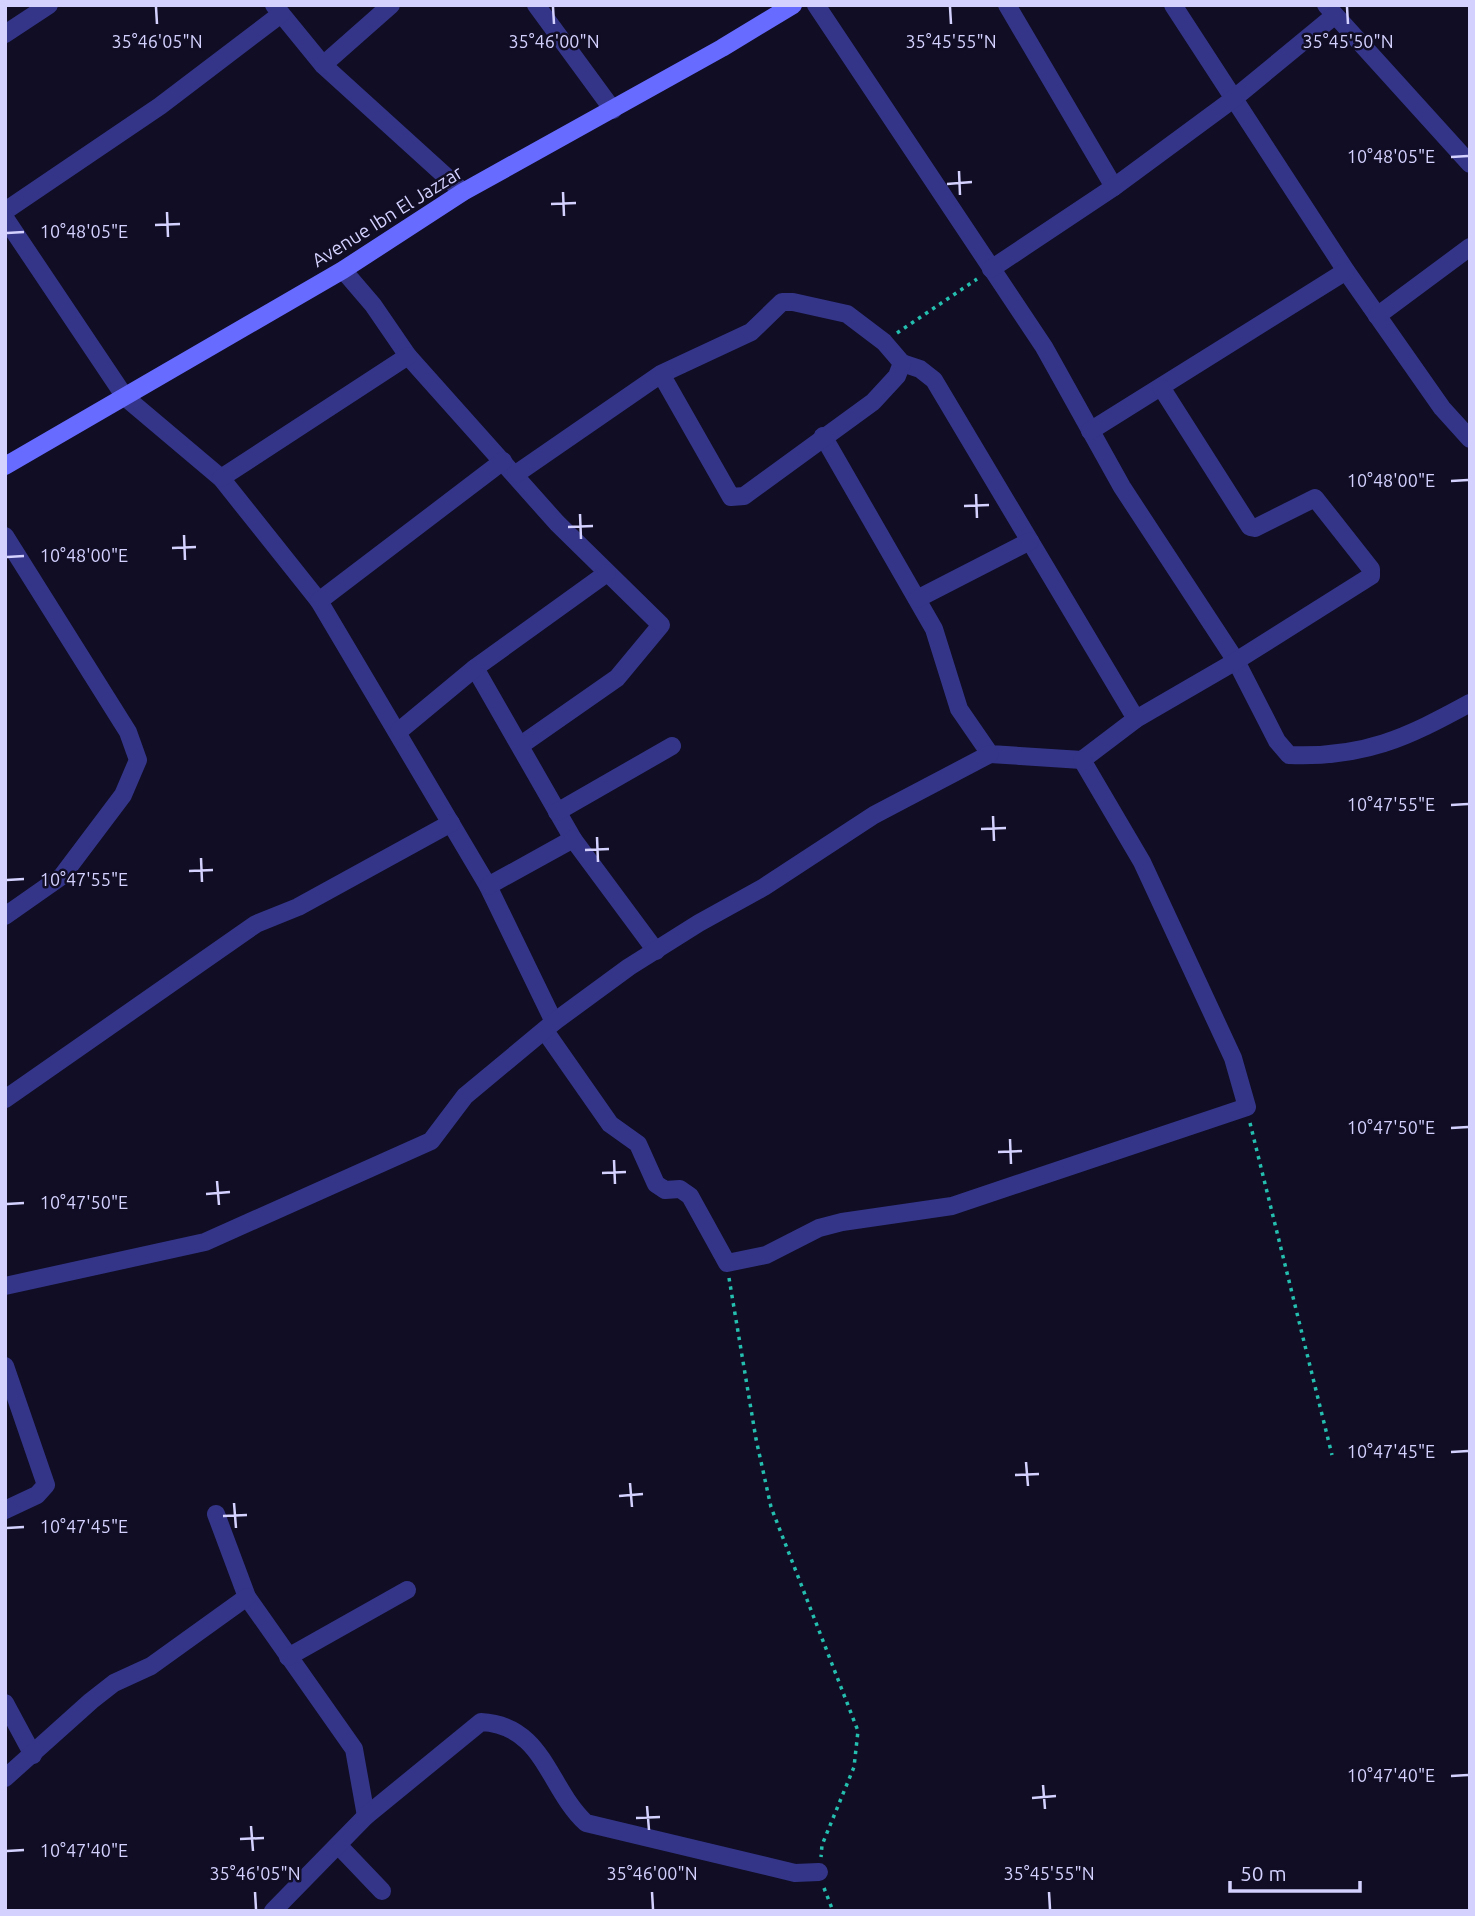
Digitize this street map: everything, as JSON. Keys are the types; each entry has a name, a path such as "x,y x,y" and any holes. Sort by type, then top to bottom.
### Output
{"main road":[{"name":"Avenue Ibn El Jazzar","path":"5,466 343,270 463,192 613,110 793,5"}],"street":[{"path":"5,34 49,5"},
{"path":"323,65 391,5"},
{"path":"536,5 613,110"},
{"path":"816,5 1044,347 1122,486 1236,662 1278,741 1289,755 1321,756 1384,745 1470,703"},
{"path":"1007,5 1114,187"},
{"path":"1173,5 1232,100 1346,271 1441,408 1470,439"},
{"path":"5,211 160,106 278,10 323,65 463,192"},
{"path":"991,270 1114,187 1232,100 1330,11 1375,56 1470,164"},
{"path":"5,218 125,397 221,478 319,601 399,731 488,886 550,1027 610,1124 638,1144 656,1184 665,1190 680,1189 690,1196 727,1263 766,1255 819,1228 842,1222 952,1206 1247,1107 1233,1058 1142,862 1082,760"},
{"path":"1377,316 1470,247"},
{"path":"343,270 373,305 408,356 557,523 660,621 661,628 617,678 521,745"},
{"path":"1090,431 1346,271"},
{"path":"516,474 661,374 751,332 782,302 847,314 884,342 902,363 920,369 934,380 1136,719"},
{"path":"221,478 408,356"},
{"path":"661,374 731,497 744,496 873,402 897,376 902,363"},
{"path":"5,1286 205,1242 430,1141 465,1096 550,1027 656,951 764,887 874,815 990,754 1082,760 1136,719 1236,662 1369,580 1371,569 1315,498 1255,528 1250,527 1161,387"},
{"path":"823,436 934,629 959,709 990,754"},
{"path":"319,601 503,461"},
{"path":"5,536 128,732 138,760 123,795 62,876 5,916"},
{"path":"916,599 1030,541"},
{"path":"399,731 475,668 607,573"},
{"path":"475,668 573,839 656,951"},
{"path":"557,812 671,746"},
{"path":"5,1098 257,924 298,906 451,823"},
{"path":"488,886 573,839"},
{"path":"5,1366 46,1485 37,1495 6,1510"},
{"path":"216,1514 247,1597 354,1749 366,1816"},
{"path":"288,1657 407,1590"},
{"path":"5,1779 114,1683 151,1666 247,1597"},
{"path":"5,1703 33,1755"},
{"path":"273,1911 366,1816 481,1722 500,1723 523,1737 544,1760 569,1807 586,1823 795,1873 819,1872"},
{"path":"339,1846 382,1891"}],"path":[{"path":"884,342 991,270"},
{"path":"1247,1107 1332,1455"},
{"path":"727,1263 756,1439 771,1507 858,1731 854,1767 822,1845 819,1872 833,1911"}]}
